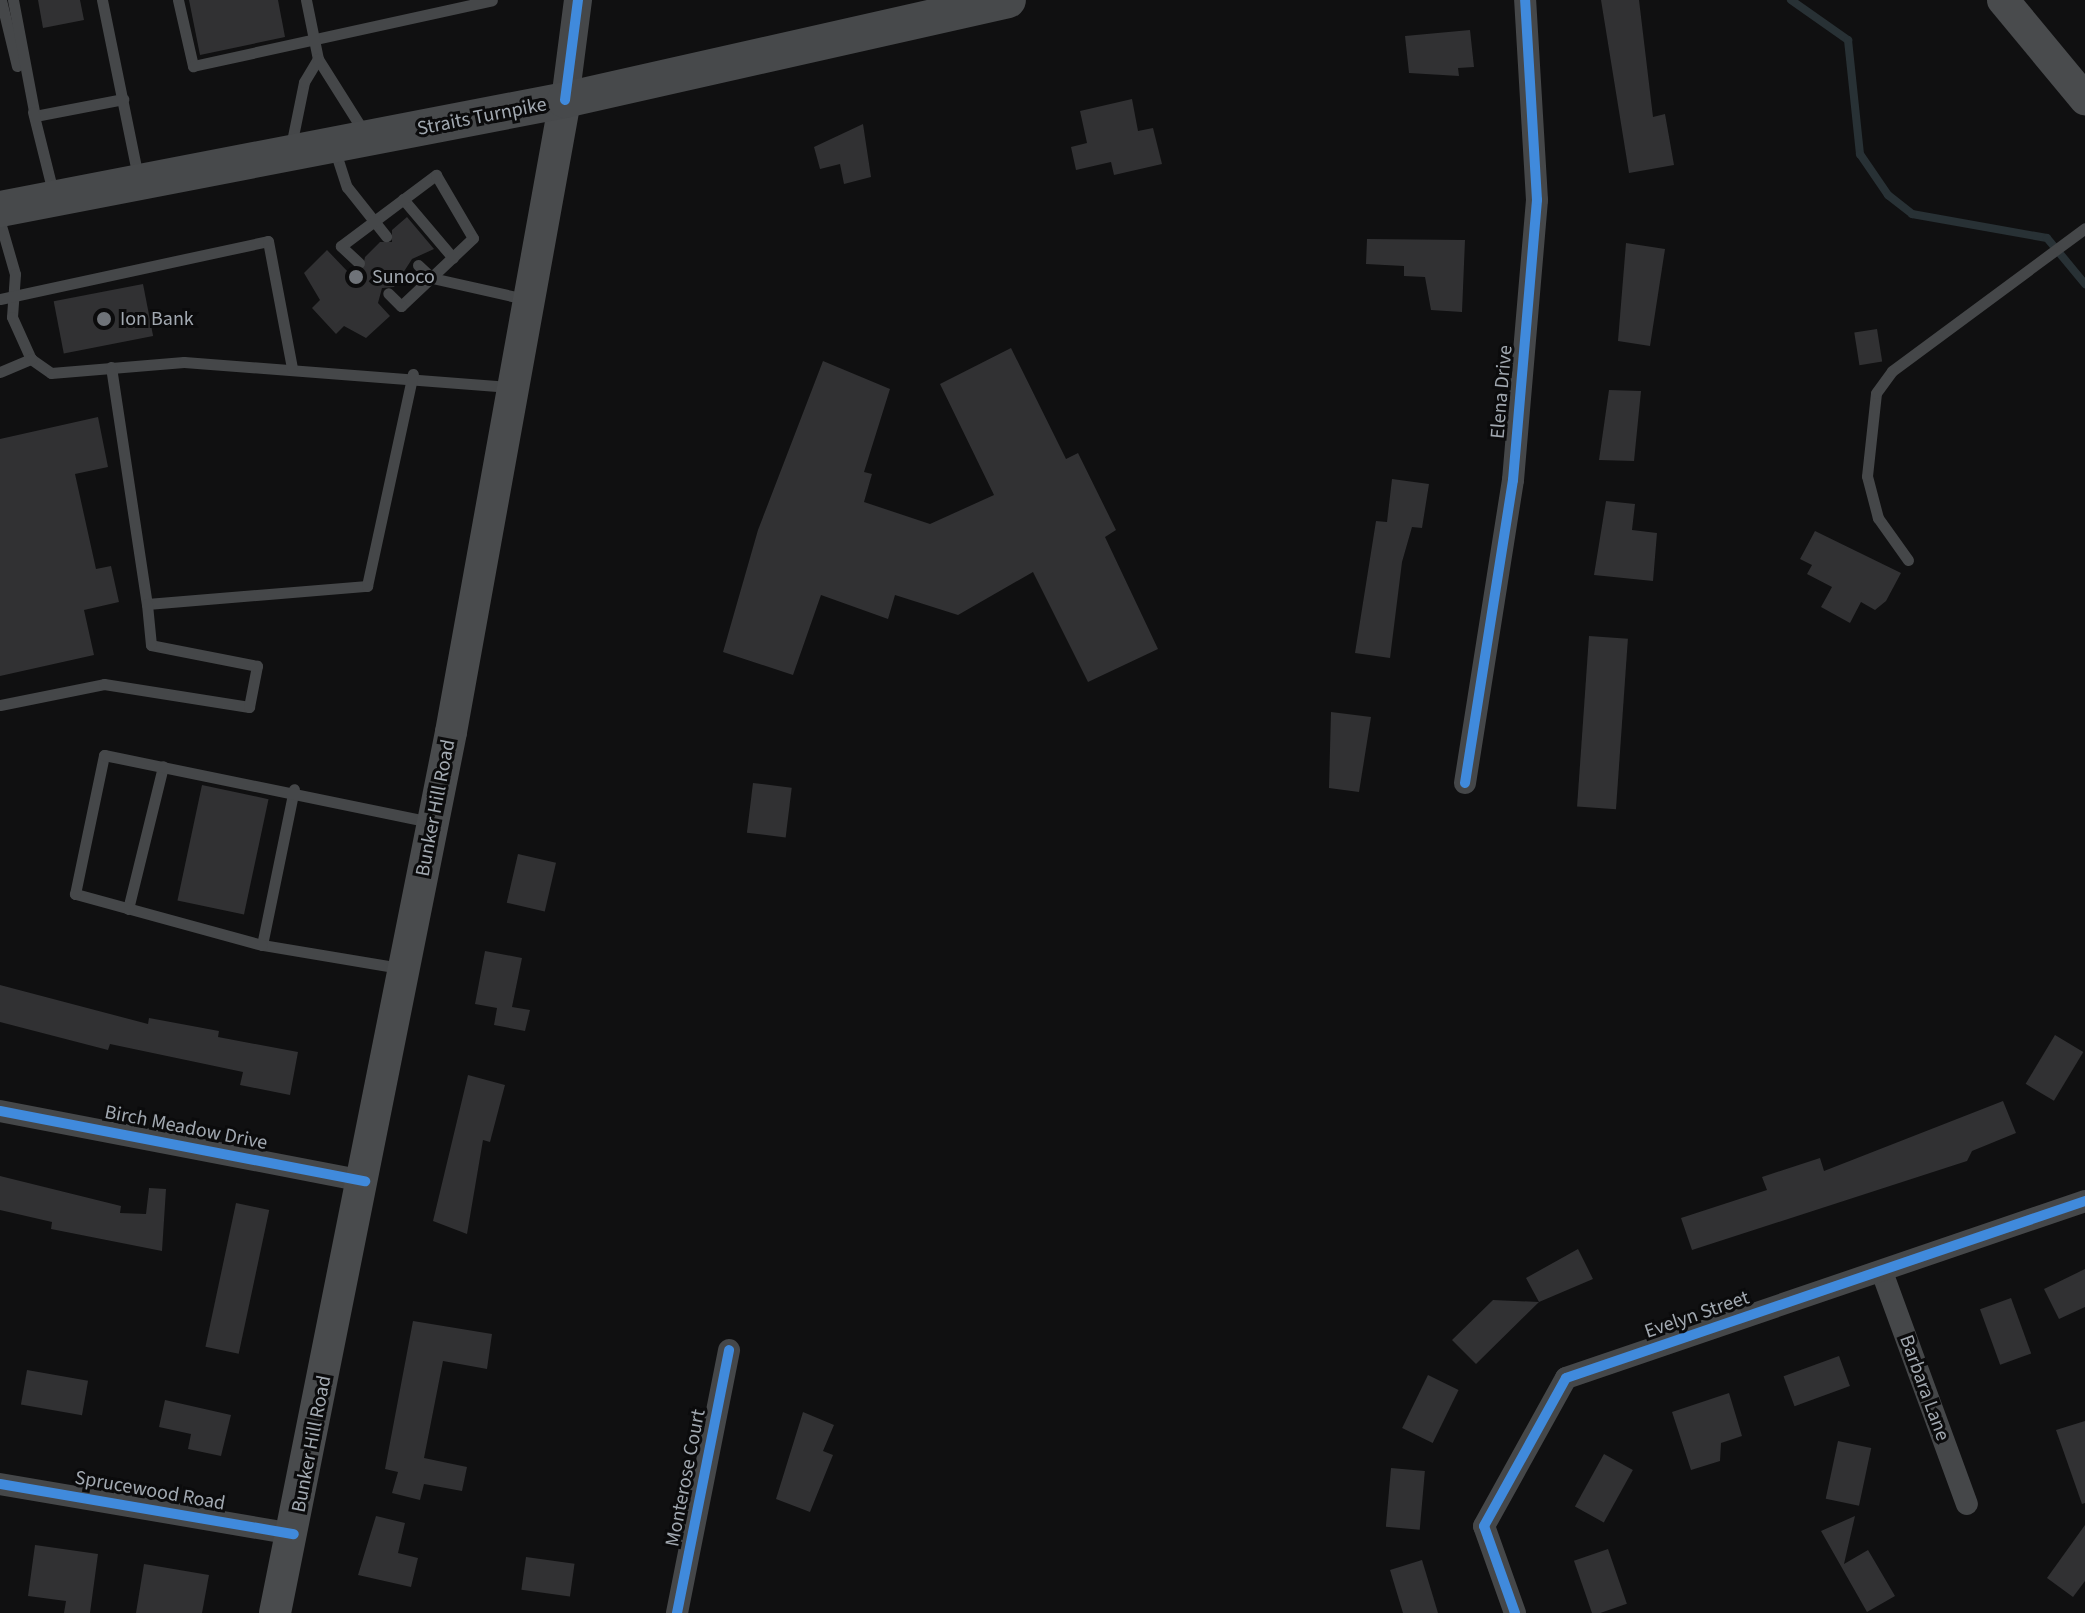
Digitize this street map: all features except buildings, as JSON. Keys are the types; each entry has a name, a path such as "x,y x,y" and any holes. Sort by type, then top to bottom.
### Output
{"main road":[{"name":"Straits Turnpike","path":"0,209 139,185 565,100 1008,0"},
{"path":"2003,0 2085,99"},
{"name":"Bunker Hill Road","path":"275,1613 294,1534 434,823 517,387 565,100"}],"street":[{"name":"Bunker Hill Road","path":"565,100 578,0"},
{"name":"Elena Drive","path":"1465,783 1513,480 1537,200 1525,0"},
{"name":"Birch Meadow Drive","path":"0,1111 365,1181"},
{"name":"Evelyn Street","path":"1515,1613 1484,1526 1566,1378 2085,1201"},
{"name":"Barbara Lane","path":"1882,1272 1967,1504"},
{"name":"Monterose Court","path":"677,1613 729,1350"},
{"name":"Sprucewood Road","path":"0,1484 294,1534"}],"lane":[{"path":"1,0 35,116"},
{"path":"13,0 55,200"},
{"path":"102,0 139,185"},
{"path":"178,0 193,66 315,42 492,0"},
{"path":"306,0 318,59 368,139"},
{"path":"289,155 304,82 318,59"},
{"path":"35,116 123,99"},
{"path":"333,146 347,187 386,236"},
{"path":"359,263 341,246 436,175 473,238 401,306 388,293"},
{"path":"403,199 453,258"},
{"path":"0,222 15,274 3,295"},
{"path":"1908,560 1878,518 1867,476 1876,393 1892,371 2085,228"},
{"path":"3,295 268,241 292,368"},
{"path":"418,265 432,278 530,301"},
{"path":"3,295 31,359 51,373 111,367 292,368 413,374 517,387"},
{"path":"0,372 31,359"},
{"path":"0,705 104,684 249,707 257,666 151,645 111,367"},
{"path":"147,604 367,586 413,374"},
{"path":"406,968 262,945 75,894 104,755 294,789 434,823"},
{"path":"128,909 163,766"},
{"path":"262,945 294,789"}],"waterway":[{"path":"1791,0 1848,40 1860,154 1888,195 1912,214 2047,238 2085,284"}],"cycle path":[{"path":"565,100 578,0"},
{"path":"1465,783 1513,480 1537,200 1525,0"},
{"path":"0,1111 365,1181"},
{"path":"1515,1613 1484,1526 1566,1378 2085,1201"},
{"path":"677,1613 729,1350"},
{"path":"0,1484 294,1534"}],"place":[{"name":"Sunoco","path":"356,277"},
{"name":"Ion Bank","path":"104,319"}]}
